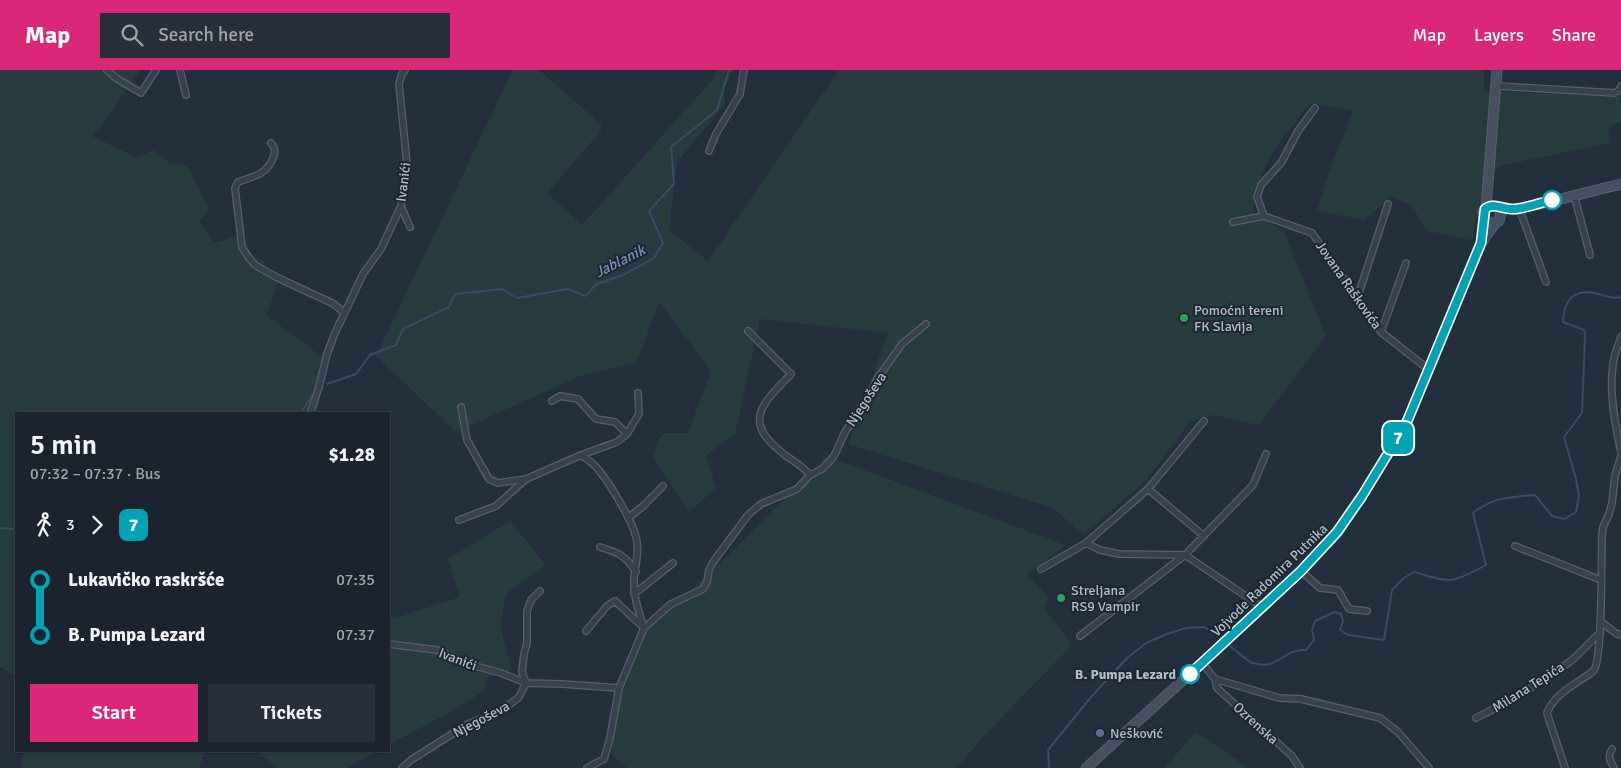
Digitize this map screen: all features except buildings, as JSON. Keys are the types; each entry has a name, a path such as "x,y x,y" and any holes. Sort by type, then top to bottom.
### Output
{"main road":[{"path":"1493,207 1489,182 1497,70"},
{"name":"Vojvode Radomira Putnika","path":"1493,207 1516,208 1621,184"},
{"path":"1493,207 1501,211 1498,220 1487,222 1484,217 1484,211 1493,207"},
{"name":"Vojvode Radomira Putnika","path":"1086,768 1301,571 1337,532 1362,496 1406,424 1481,243 1498,220 1516,208"},
{"name":"Vojvode Radomira Putnika","path":"1481,243 1484,217"}],"street":[{"path":"107,70 140,93 156,70"},
{"path":"180,70 186,95"},
{"name":"Ivanići","path":"311,412 327,354 344,312 364,274 381,249 401,206 406,164 399,84 405,70"},
{"path":"709,151 716,134 740,94 744,70"},
{"path":"1496,86 1615,92 1621,86"},
{"path":"1233,222 1264,216 1257,197 1261,185 1281,163 1298,131 1316,108"},
{"path":"271,143 274,146 275,154 269,165 262,172 238,182 236,188 236,203 242,246 255,265 293,286 332,302 344,312"},
{"path":"1574,195 1590,255"},
{"path":"1357,298 1388,204"},
{"path":"401,206 410,227"},
{"path":"1516,208 1546,282"},
{"name":"Jovana Raškovića","path":"1264,216 1312,233 1381,332 1428,369"},
{"path":"1381,332 1406,263"},
{"name":"Njegoševa","path":"586,768 604,759 610,738 619,688 644,628 671,604 702,589 707,582 709,570 713,562 748,516 761,504 797,489 810,475 822,469 835,454 845,432 871,392 877,379 902,344 926,324"},
{"path":"748,331 791,374 767,399 760,415 759,423 764,434 773,445 810,475"},
{"path":"1621,337 1613,364 1613,402 1621,452"},
{"path":"461,407 467,440 489,479 498,483 526,479 581,455 617,442 628,434 639,414 638,393"},
{"path":"552,401 560,396 578,398 596,419 600,421 611,420 628,434"},
{"path":"1041,569 1086,543 1148,489 1204,421"},
{"path":"1080,636 1185,555 1253,485 1266,454"},
{"path":"581,455 595,466 628,518 636,537 638,558 634,594 644,628"},
{"name":"Milana Tepića","path":"1565,768 1547,714 1556,698 1590,674 1598,661 1603,528 1612,503 1615,476 1621,456"},
{"path":"459,520 496,506 526,479"},
{"path":"628,518 663,486"},
{"path":"1148,489 1204,536"},
{"path":"1086,543 1100,550 1119,554 1185,555 1262,607"},
{"path":"1515,546 1601,580"},
{"path":"600,548 623,555 636,572"},
{"path":"634,594 673,563"},
{"path":"1301,571 1320,588 1338,590 1350,609 1367,611"},
{"path":"540,591 531,600 527,611 527,642 522,672 526,683 619,688"},
{"path":"586,631 607,606 615,601 644,628"},
{"path":"1600,622 1621,635"},
{"name":"Milana Tepića","path":"1476,718 1501,706 1548,678 1574,658 1600,633"},
{"name":"Ivanići","path":"390,644 436,650 468,664 501,673 526,683"},
{"path":"1202,663 1215,679 1279,698 1301,699 1380,718 1398,732 1429,768"},
{"name":"Ozrenska","path":"1215,679 1217,688 1292,756 1300,768"},
{"name":"Njegoševa","path":"402,768 411,760 468,724 501,711 519,697 526,683"},
{"path":"1612,749 1609,753 1609,758 1614,768"}],"green space":[{"path":"0,70 140,70 103,124 92,136 137,158 154,150 170,163 188,166 209,209 199,221 214,243 242,234 247,252 266,263 263,273 278,284 266,315 322,357 316,396 311,412 15,412 15,675 0,667"},
{"path":"513,70 539,70 601,124 601,131 547,193 582,225 714,78 716,70 733,70 724,90 725,104 677,162 669,230 708,261 839,70 1484,70 1484,91 1621,97 1621,122 1609,126 1610,143 1499,166 1483,185 1472,240 1427,231 1412,206 1392,197 1364,220 1317,211 1329,172 1353,111 1310,103 1274,150 1255,189 1253,212 1284,231 1326,336 1259,425 1213,415 1190,422 1146,480 1084,535 1053,508 848,444 888,333 760,319 735,434 706,455 716,488 689,512 653,457 658,439 664,433 688,433 711,371 659,302 637,362 580,376 456,432 376,356"},
{"path":"826,456 1066,545 1027,574 1048,597 1044,608 1072,645 981,739 957,768 628,768 610,753 621,690 644,634 727,557"},
{"path":"510,521 546,565 506,594 500,626 512,670 488,676 484,691 459,707 390,744 390,617 398,617 460,597 448,559"},
{"path":"1196,732 1248,768 1164,768"},
{"path":"24,752 205,752 199,768 21,768"},
{"path":"257,752 376,752 347,768 277,768"}],"waterway":[{"name":"Jablanik","path":"327,384 356,374 370,355 396,345 403,329 449,307 455,294 502,289 517,298 568,289 585,296 597,284 623,275 654,258 663,243 649,211 674,184 671,147 717,110 729,70"},
{"path":"1230,646 1250,662 1262,665 1269,664 1292,652 1306,650 1314,640 1312,630 1315,621 1335,612 1341,614 1343,621 1340,630 1348,635 1384,640 1392,590 1404,578 1414,572 1440,579 1453,580 1486,565 1473,513 1480,508 1502,499 1535,495 1552,516 1564,519 1576,512 1579,496 1564,437 1582,413 1585,335 1584,330 1563,322 1565,308 1571,298 1580,293 1595,293 1615,298 1621,296"},
{"name":"Jablanik","path":"301,412 315,391"},
{"name":"Jablanik","path":"0,528 15,529"},
{"path":"1049,768 1048,750 1091,697 1127,658 1146,643 1186,628 1204,627 1222,638"}],"bus line":[{"name":"7","path":"1190,674 1301,571 1337,532 1362,496 1406,424 1481,243 1485,209 1493,205 1512,209 1552,200"}],"place":[{"name":"Pomoćni tereni FK Slavija","path":"1184,318"},
{"name":"Streljana RS9 Vampir","path":"1061,598"},
{"name":"B. Pumpa Lezard","path":"1190,674"},
{"name":"Nešković","path":"1100,733"}]}
